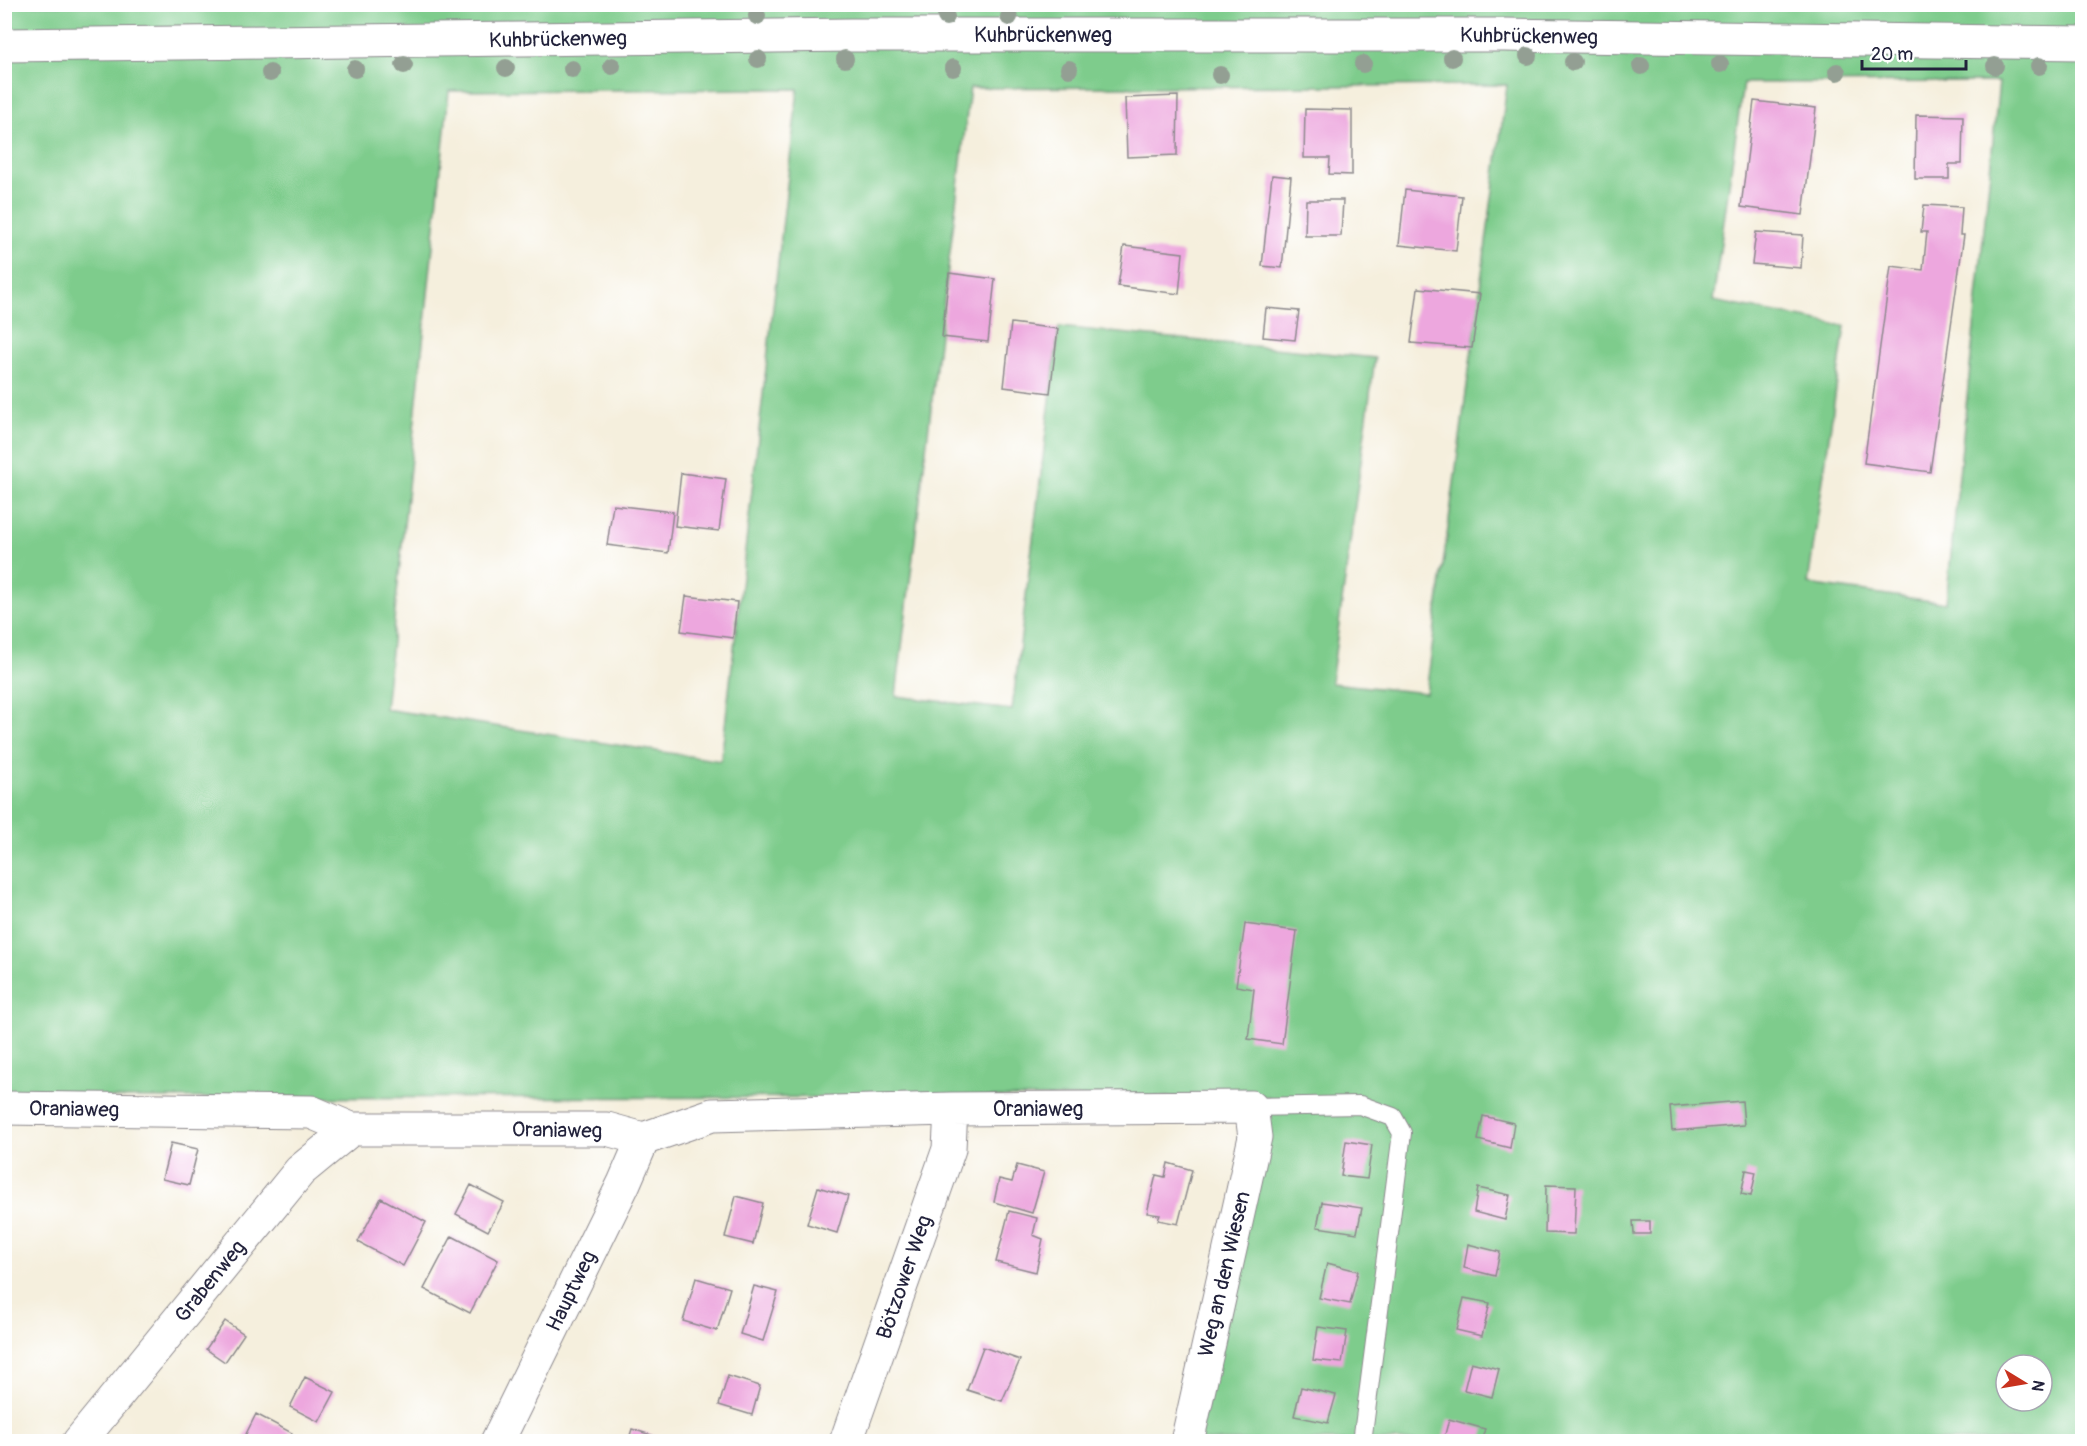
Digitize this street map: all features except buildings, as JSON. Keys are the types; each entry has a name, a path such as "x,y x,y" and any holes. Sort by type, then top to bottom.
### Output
{"street":[{"name":"Kuhbrückenweg","path":"4,45 851,35 1504,35 2082,43"},
{"name":"Oraniaweg","path":"4,1108 311,1112 351,1129 607,1130 643,1139 712,1115 951,1109 1251,1107"},
{"name":"Weg an den Wiesen","path":"1186,1442 1255,1137 1251,1107"},
{"name":"Bötzower Weg","path":"846,1442 949,1149 951,1109"},
{"name":"Grabenweg","path":"79,1442 300,1171 351,1129"},
{"name":"Hauptweg","path":"497,1442 624,1183 643,1139"}],"lane":[{"path":"1251,1107 1360,1105 1393,1117 1402,1133 1362,1442"}],"green space":[{"path":"4,5 2082,5 2082,1441 1197,1441 1269,1097 5,1098","holes":["1999,82 1946,603 1808,584 1845,326 1713,301 1743,83","1507,85 1426,693 1331,683 1375,358 1059,327 1012,710 896,696 970,88","798,89 721,761 385,709 449,91"]}]}
